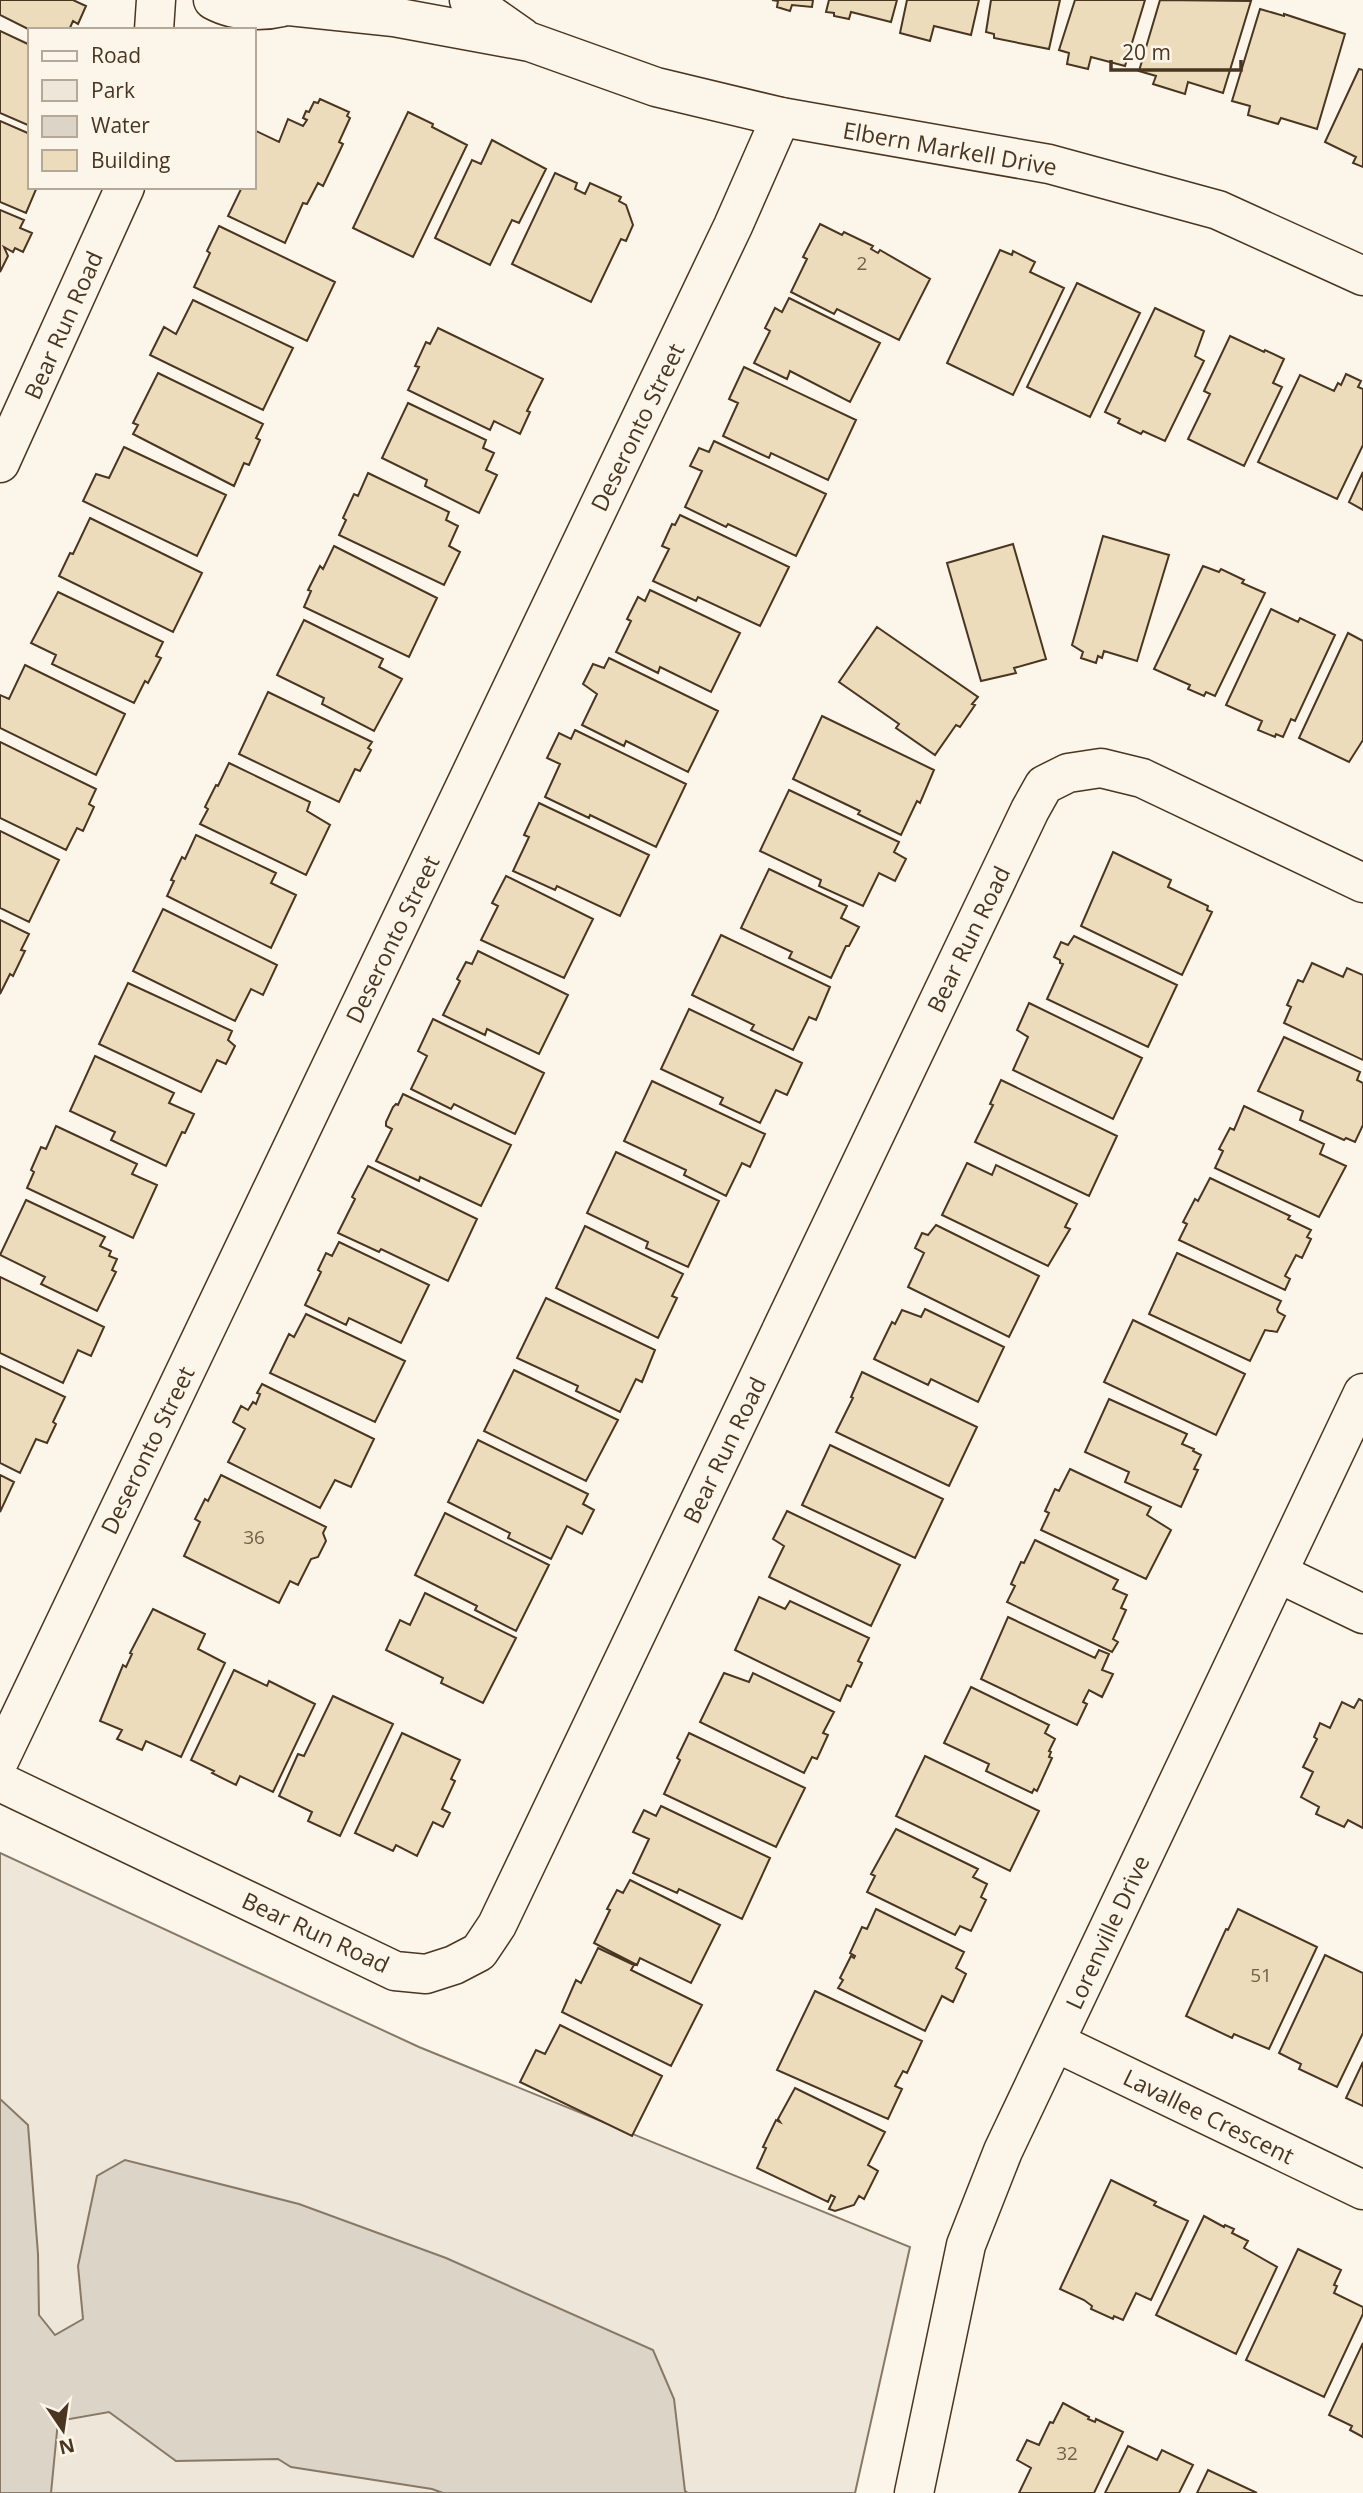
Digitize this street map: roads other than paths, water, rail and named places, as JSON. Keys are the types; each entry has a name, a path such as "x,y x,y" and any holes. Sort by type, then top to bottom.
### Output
{"street":[{"path":"154,28 156,0"},
{"name":"Elbern Markell Drive","path":"213,0 270,12 394,17 530,42 656,87 781,117 1049,164 1218,211 1363,276"},
{"name":"Elbern Markell Drive","path":"469,0 530,42"},
{"name":"Deseronto Street","path":"0,1759 733,226 781,117"},
{"name":"Bear Run Road","path":"0,463 124,189"},
{"name":"Bear Run Road","path":"0,1782 395,1971 426,1974 454,1965 479,1952 503,1913 1044,785 1068,773 1101,768 1142,778 1363,884"},
{"name":"Lorenville Drive","path":"914,2493 966,2245 1003,2151 1363,1393"},
{"path":"1278,1573 1363,1614"},
{"name":"Lavallee Crescent","path":"1055,2042 1363,2190"}],"water":[{"path":"0,2099 28,2125 38,2254 39,2315 55,2335 83,2319 78,2266 97,2176 125,2160 299,2204 446,2258 653,2350 674,2399 685,2491 688,2493 443,2493 291,2467 278,2459 176,2461 109,2412 58,2421 51,2493 0,2493"}]}
